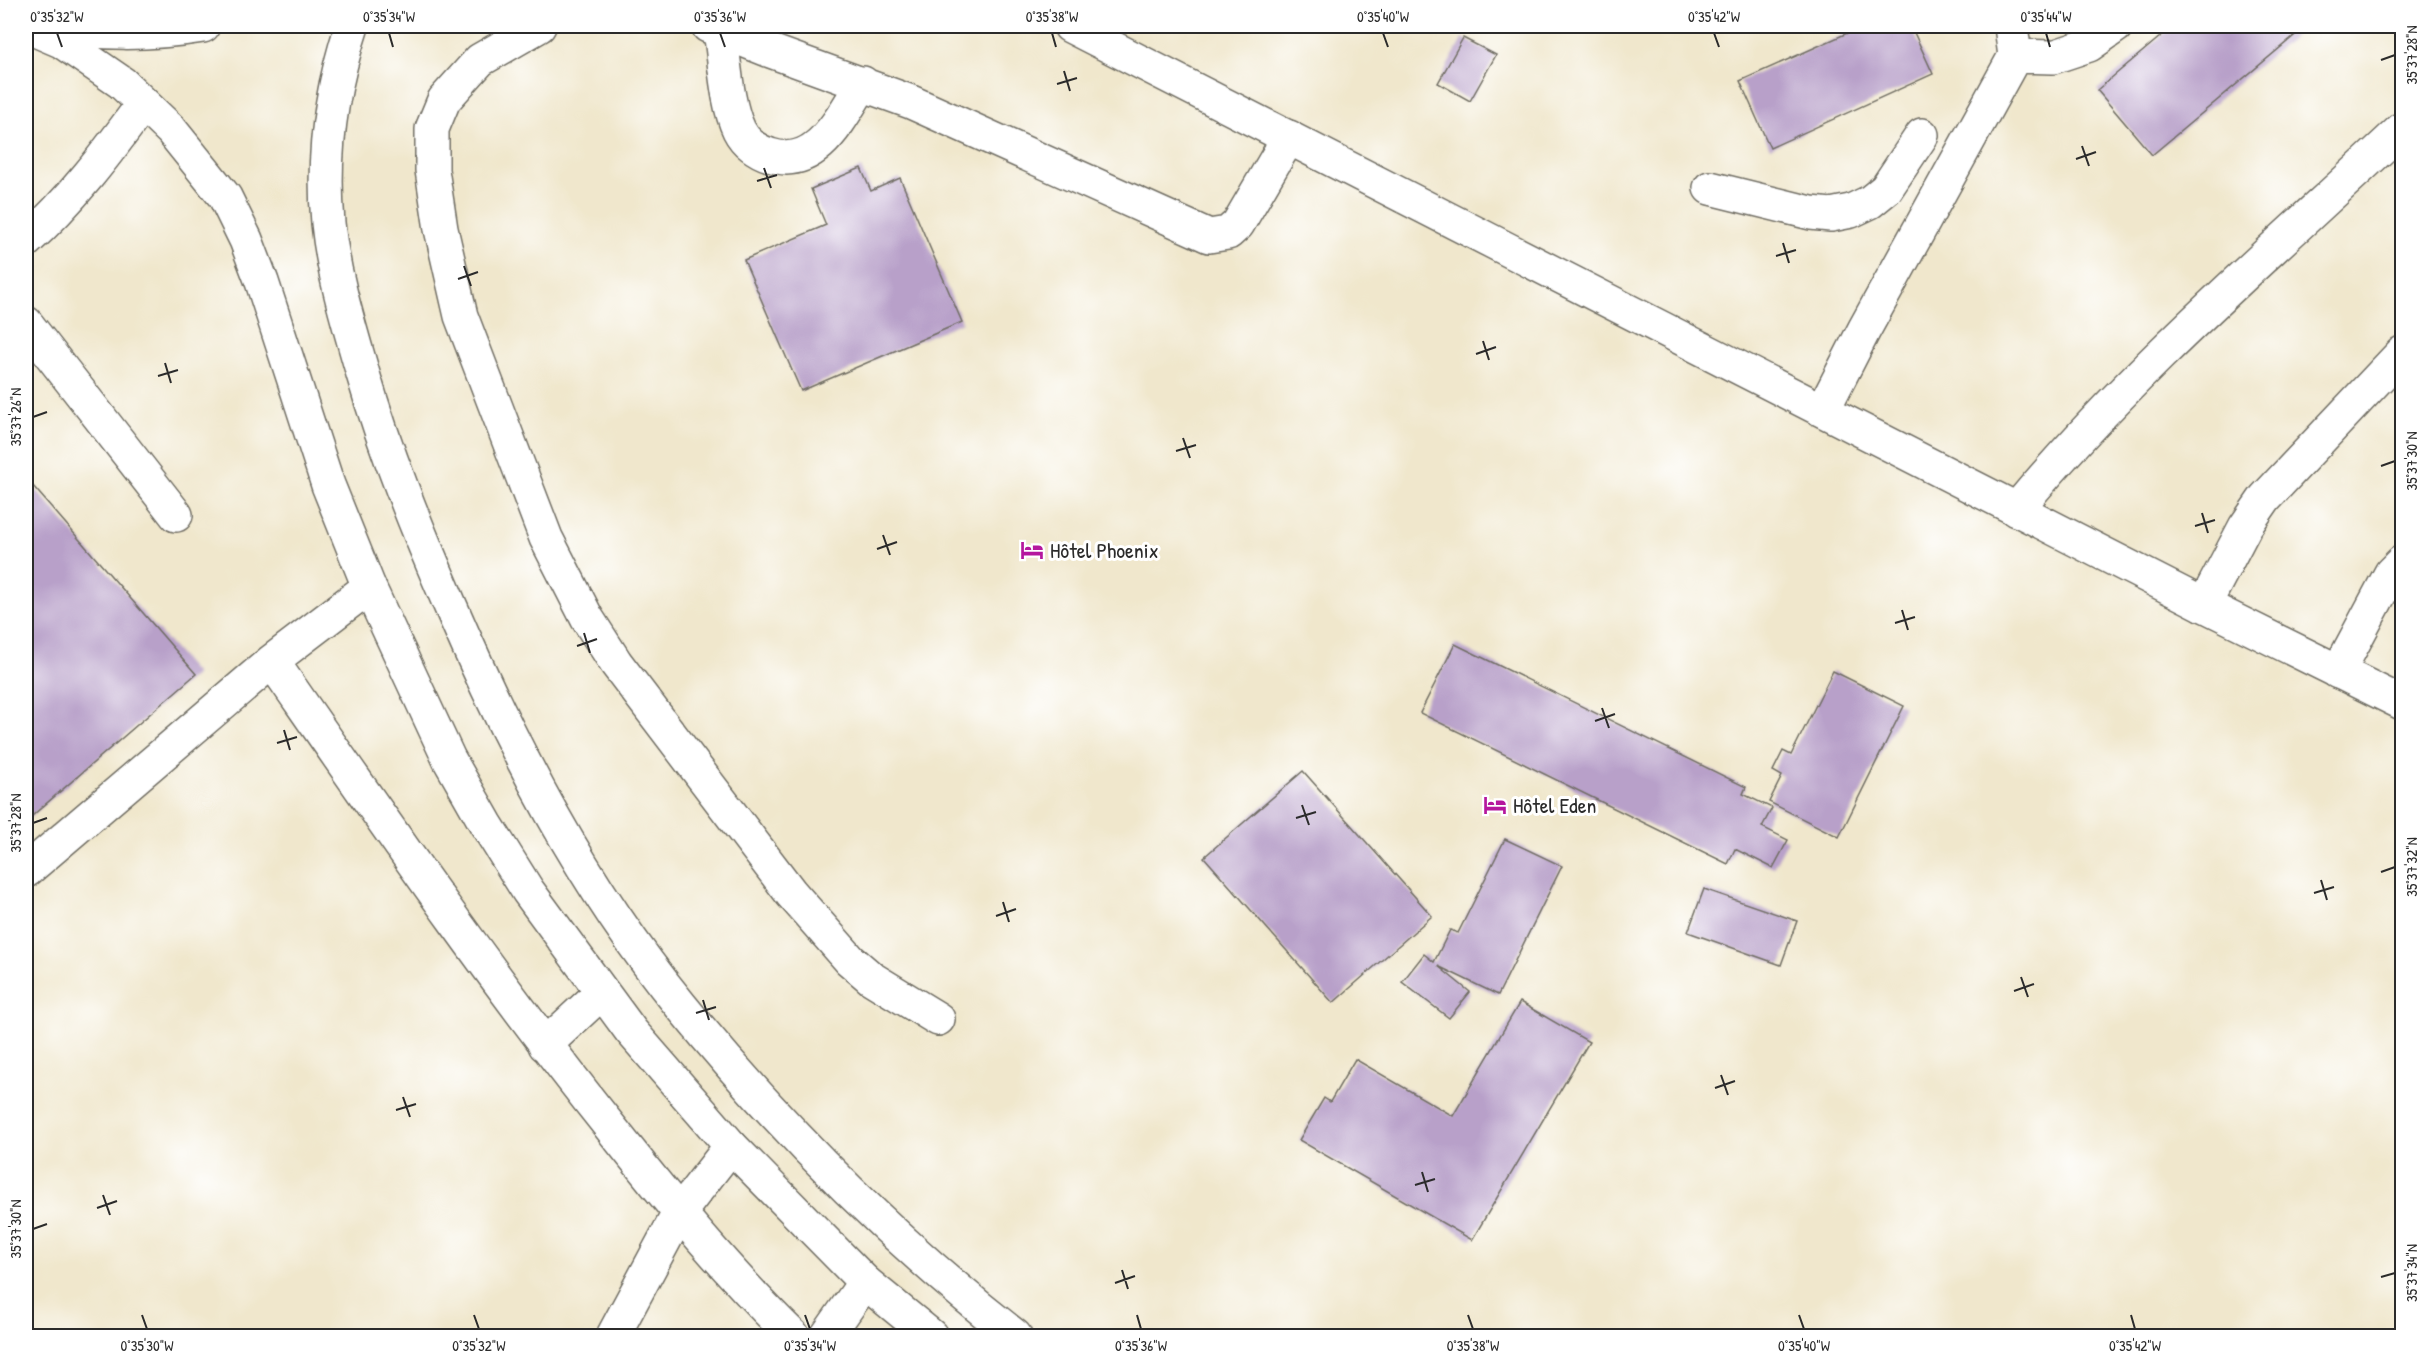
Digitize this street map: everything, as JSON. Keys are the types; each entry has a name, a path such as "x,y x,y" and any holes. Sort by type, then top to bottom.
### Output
{"main road":[{"path":"26,26 61,41 122,83 199,163 225,197 262,282 328,485 369,587 449,759 528,891 631,1031 731,1146 865,1282 931,1336"},
{"path":"40,26 92,33 168,32 203,26"},
{"path":"352,26 335,87 328,151 326,187 334,264 357,355 390,459 471,654 506,726 577,857 621,925 679,1003 777,1118 891,1230 970,1302 1015,1336"},
{"path":"539,26 480,60 444,100 432,129 432,170 441,229 461,316 546,538 587,618 616,663 791,893 850,960 871,978 938,1019"},
{"path":"1070,26 2016,510 2403,704"},
{"path":"1823,410 1925,220 2013,40 2053,57 2089,45 2116,26"},
{"path":"863,83 827,138 813,150 794,157 776,157 763,153 749,144 740,132 733,116 714,28 770,38 863,83 1209,236 1228,233 1238,224 1289,137"},
{"path":"26,242 72,195 143,104"},
{"path":"2016,510 2062,455 2156,357 2403,129"},
{"path":"1710,188 1810,213 1831,216 1851,211 1870,202 1886,189 1922,135"},
{"path":"1898,171 1925,220"},
{"path":"26,323 176,515"},
{"path":"2204,605 2245,526 2265,498 2403,353"},
{"path":"2338,672 2391,573 2403,562"},
{"path":"26,870 272,661 369,587"},
{"path":"272,661 449,914 545,1045 679,1213 764,1308 793,1336"},
{"path":"545,1045 601,993"},
{"path":"613,1336 679,1213 731,1146"},
{"path":"827,1336 865,1282"}],"building":[{"path":"1863,26 1911,26 1933,74 1770,148 1740,81"},
{"path":"2173,26 2306,26 2152,155 2097,90"},
{"path":"1463,38 1496,55 1470,101 1438,83"},
{"path":"861,168 871,191 900,178 962,322 801,391 744,260 826,225 811,189"},
{"path":"26,478 196,674 26,821"},
{"path":"1455,644 1746,787 1743,794 1772,808 1762,827 1788,840 1773,868 1735,849 1728,864 1420,713"},
{"path":"1833,671 1904,706 1839,837 1769,802 1782,776 1773,771 1783,751 1791,755"},
{"path":"1303,771 1432,916 1333,1003 1204,857"},
{"path":"1505,839 1562,866 1498,995 1438,966 1470,992 1449,1018 1402,982 1424,954 1434,962 1450,930 1458,933"},
{"path":"1704,889 1797,921 1781,965 1688,932"},
{"path":"1520,1002 1589,1042 1472,1240 1299,1140 1324,1098 1330,1102 1355,1059 1453,1116"}],"place":[{"name":"Hôtel Phoenix","path":"1032,550"},
{"name":"Hôtel Eden","path":"1495,805"}]}
